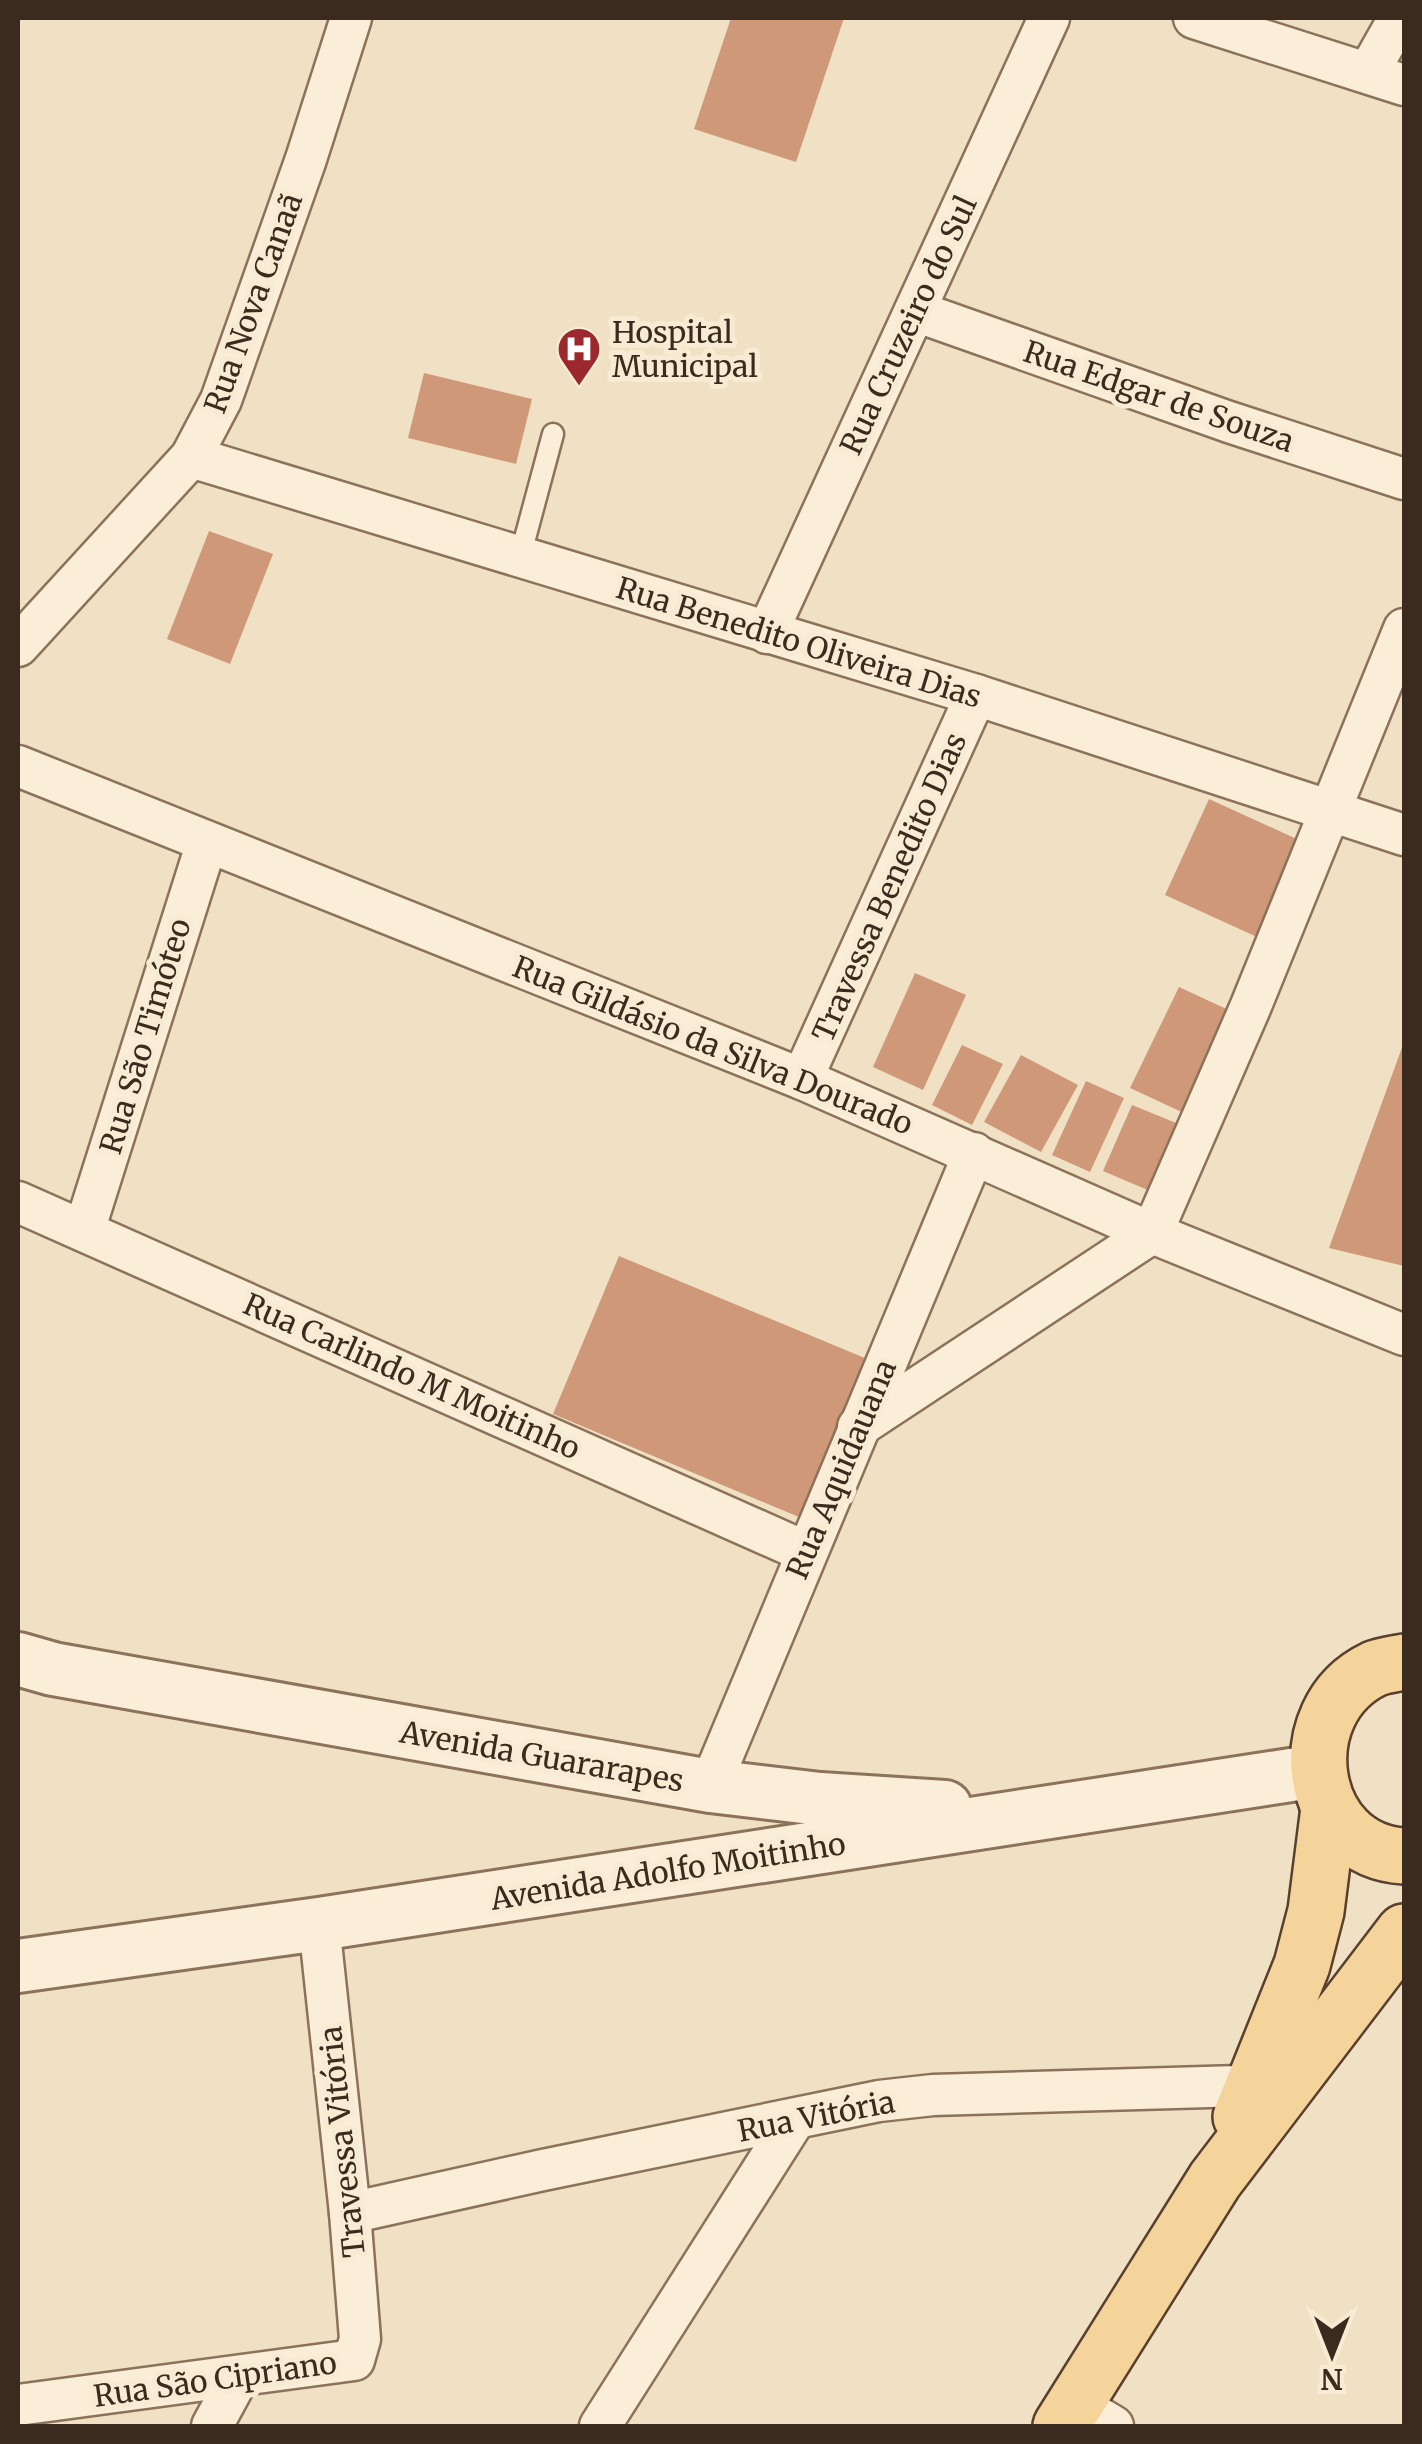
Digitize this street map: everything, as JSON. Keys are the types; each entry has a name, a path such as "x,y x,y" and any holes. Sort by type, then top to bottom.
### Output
{"main road":[{"path":"1272,2085 1316,1912 1323,1790 1321,1730 1341,1693 1375,1669 1404,1662"},
{"path":"1323,1790 1355,1838 1390,1856 1404,1856"},
{"path":"1083,2419 1214,2180 1272,2085 1404,1932"}],"street":[{"name":"Rua Nova Canaã","path":"18,646 191,457 228,382 351,18"},
{"name":"Rua Cruzeiro do Sul","path":"766,633 1049,18"},
{"path":"1194,18 1386,79 1399,18"},
{"name":"Rua Edgar de Souza","path":"915,311 1404,479"},
{"name":"Rua Benedito Oliveira Dias","path":"191,457 976,694 1404,835"},
{"path":"858,1427 1152,1232 1404,629"},
{"name":"Travessa Benedito Dias","path":"802,1079 976,694"},
{"name":"Rua Gildásio da Silva Dourado","path":"18,766 802,1079 1152,1232 1404,1335"},
{"name":"Rua São Timóteo","path":"84,1230 206,842"},
{"name":"Rua Aquidauana","path":"710,1786 974,1153"},
{"name":"Rua Carlindo M Moitinho","path":"18,1202 806,1552"},
{"name":"Avenida Guararapes","path":"18,1659 53,1669 710,1786 923,1806 1072,1809"},
{"name":"Avenida Adolfo Moitinho","path":"18,1966 1072,1809 1323,1790"},
{"name":"Travessa Vitória","path":"319,1924 350,2213 360,2339 354,2360"},
{"name":"Rua Vitória","path":"350,2213 879,2102 933,2095 1272,2085"},
{"path":"600,2426 795,2118"},
{"name":"Rua São Cipriano","path":"18,2406 354,2360"},
{"path":"212,2426 238,2378"}],"lane":[{"path":"520,557 553,434"}],"building":[{"path":"731,18 844,18 796,162 694,129"},
{"path":"424,373 532,399 516,464 408,438"},
{"path":"209,531 273,554 230,664 167,639"},
{"path":"1209,799 1312,846 1268,942 1165,895"},
{"path":"915,973 966,995 923,1090 873,1067"},
{"path":"1179,987 1235,1013 1186,1114 1130,1088"},
{"path":"1404,1042 1404,1266 1329,1248"},
{"path":"962,1045 1003,1064 972,1125 932,1105"},
{"path":"1021,1055 1078,1085 1041,1152 984,1122"},
{"path":"1086,1081 1124,1098 1090,1172 1052,1155"},
{"path":"1132,1105 1186,1127 1157,1194 1103,1171"},
{"path":"619,1256 872,1361 806,1520 553,1414"}],"place":[{"name":"Hospital Municipal","path":"579,387"}]}
